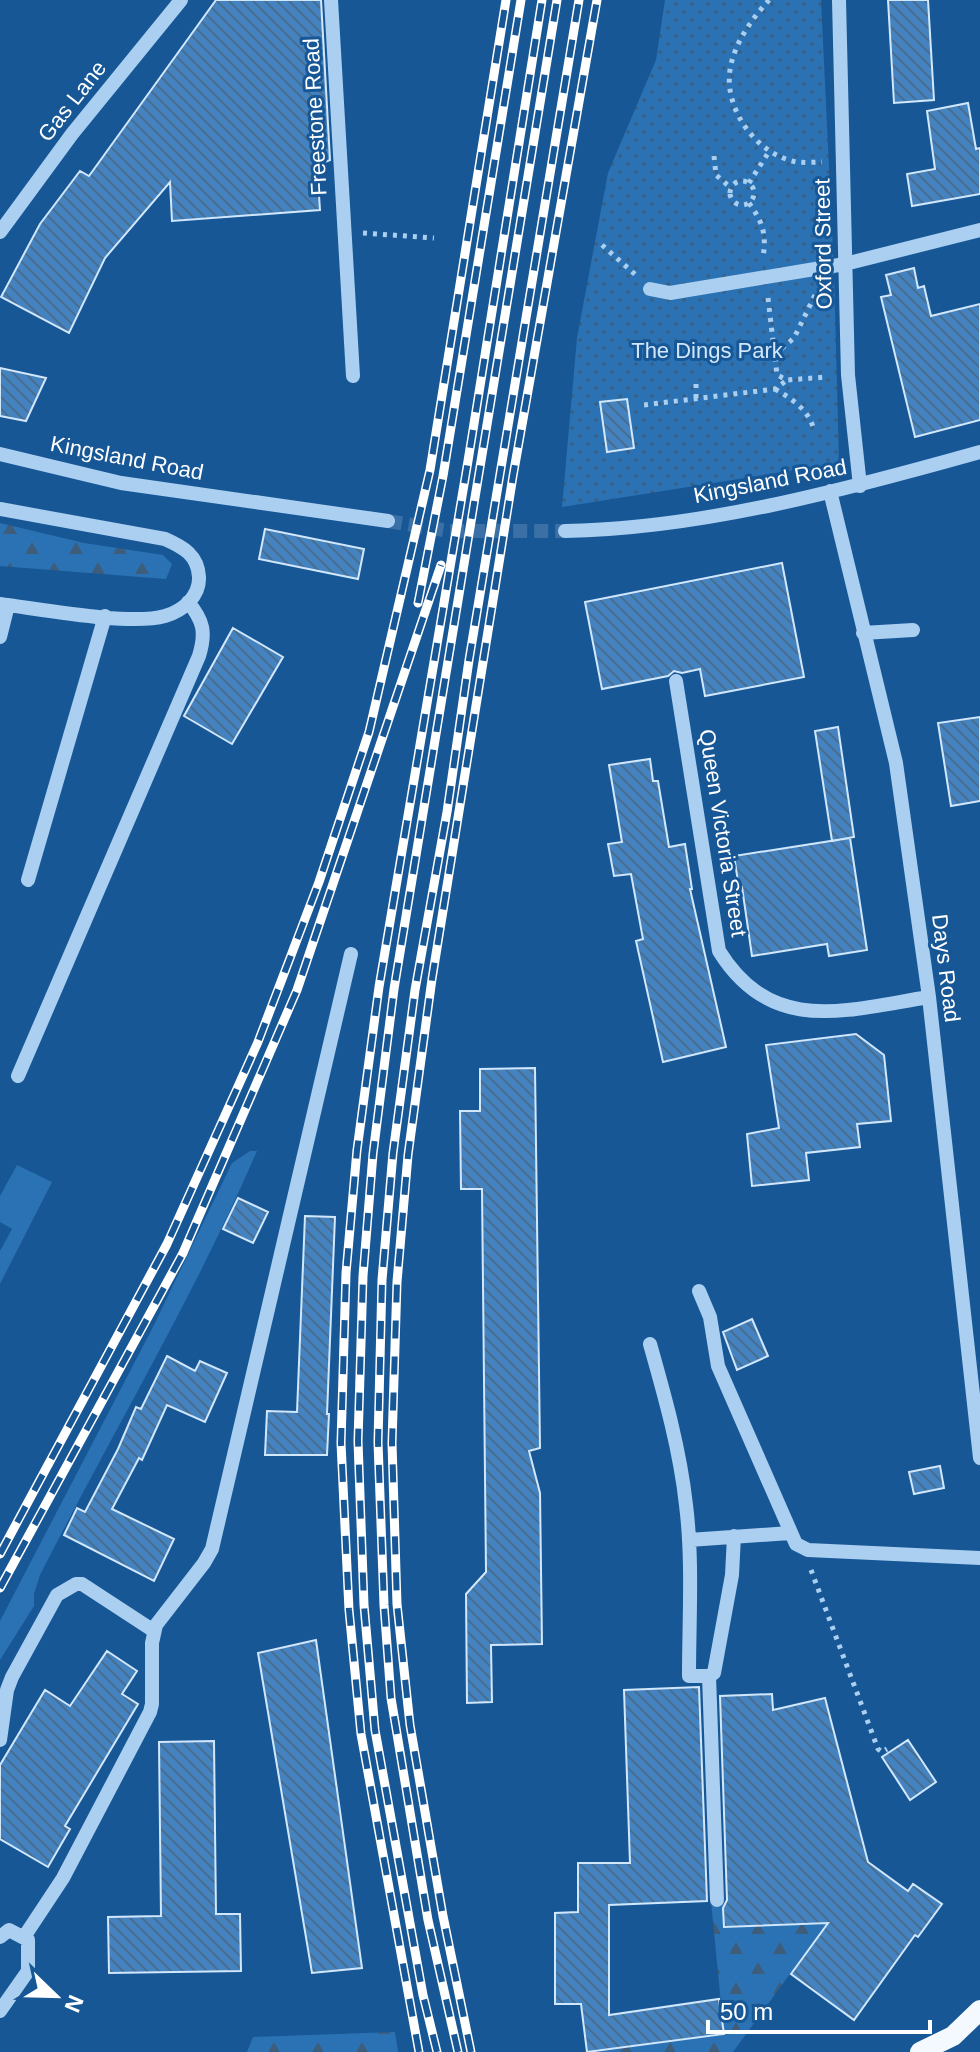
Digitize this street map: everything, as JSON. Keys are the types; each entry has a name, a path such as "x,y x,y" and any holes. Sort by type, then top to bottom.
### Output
{"main road":[{"path":"920,2052 953,2036 980,2010"}],"street":[{"name":"Gas Lane","path":"0,232 72,134 181,0"},
{"name":"Freestone Road","path":"331,0 353,376"},
{"name":"Oxford Street","path":"839,0 848,375 860,486"},
{"path":"650,289 670,293 846,266 980,230"},
{"name":"Kingsland Road","path":"565,531 623,530 860,486 980,452"},
{"name":"Kingsland Road","path":"0,454 121,483 388,521"},
{"name":"Days Road","path":"830,491 896,763 974,1344 980,1458"},
{"path":"0,509 165,539 187,549 196,563 199,579 196,594 188,602 165,616 137,620 4,605 0,637"},
{"path":"18,1076 199,656 205,638 204,625 188,602"},
{"path":"28,880 105,616"},
{"path":"863,633 913,630"},
{"name":"Queen Victoria Street","path":"676,681 719,951 733,973 761,997 789,1008 835,1011 929,997"},
{"path":"24,1937 54,1894 152,1707 154,1631 207,1558 213,1545 351,954"},
{"path":"699,1291 712,1324 718,1366 796,1544 808,1550 980,1558"},
{"path":"650,1344 681,1466 689,1540 689,1676 714,1673 726,1608 734,1536"},
{"path":"689,1540 790,1533"},
{"path":"0,1740 7,1690 12,1677 48,1609 62,1591 76,1584 84,1585 154,1631"},
{"path":"709,1676 717,1900"},
{"path":"0,1937 9,1930 28,1940 28,1971 0,2011"}],"path":[{"path":"769,0 740,40 730,70 730,93 735,110 744,124 770,150 796,162 843,162"},
{"path":"749,183 770,150"},
{"path":"714,156 716,175 731,188 731,197 736,203 749,203 754,193 749,183"},
{"path":"731,188 738,182 749,183"},
{"path":"749,203 765,232 761,277"},
{"path":"343,232 434,238"},
{"path":"602,245 650,289"},
{"path":"774,355 794,338 813,296 828,279 846,266"},
{"path":"769,299 777,375 787,380 848,375"},
{"path":"644,405 775,389 787,380"},
{"path":"696,384 696,398"},
{"path":"775,389 794,400 811,419 814,430"},
{"path":"808,1550 807,1559 878,1749 882,1752 887,1749"}],"green space":[{"name":"The Dings Park","path":"665,0 821,0 834,272 839,463 562,507 577,338 608,173 656,60"},
{"path":"0,523 84,543 163,555 172,564 166,579 0,566"},
{"path":"250,1151 257,1151 207,1259 40,1575 34,1606 0,1660 0,1621 153,1327 232,1163"},
{"path":"17,1165 52,1182 0,1284 0,1251 12,1229 0,1222 0,1196"},
{"path":"869,1865 733,2052 596,2052 724,2034 711,1901 723,1902 724,1927 782,1925"},
{"path":"395,2032 398,2052 247,2052 253,2037"}],"building":[{"path":"216,0 321,0 330,160 317,165 320,210 172,221 170,182 105,258 69,333 1,297 40,224 80,171 89,176"},
{"path":"888,0 928,0 934,100 894,103"},
{"path":"968,103 976,149 980,148 980,194 912,206 907,174 935,169 927,111"},
{"path":"914,268 918,288 924,286 931,316 980,304 980,420 915,437 881,297 891,295 886,275"},
{"path":"0,368 46,378 26,421 0,416"},
{"path":"627,399 634,448 607,452 600,402"},
{"path":"265,529 364,549 358,579 259,559"},
{"path":"782,563 804,677 705,696 700,669 682,673 674,671 668,676 602,689 585,602"},
{"path":"233,628 283,657 232,744 184,716"},
{"path":"980,717 980,801 951,806 938,723"},
{"path":"838,727 854,837 832,841 815,731"},
{"path":"650,759 653,781 658,781 669,847 685,844 690,889 726,1047 663,1062 636,941 643,939 631,874 614,876 608,844 622,842 609,765"},
{"path":"850,838 867,950 829,956 827,944 752,956 734,856"},
{"path":"856,1034 884,1055 891,1121 857,1124 860,1147 806,1153 809,1180 752,1186 747,1134 779,1128 766,1045"},
{"path":"535,1068 540,1448 529,1451 540,1493 542,1644 491,1645 492,1702 467,1703 466,1594 486,1572 482,1189 461,1189 460,1111 480,1111 480,1069"},
{"path":"238,1198 268,1212 253,1243 223,1229"},
{"path":"305,1216 335,1217 327,1455 265,1455 267,1411 297,1412"},
{"path":"752,1319 768,1356 737,1370 723,1332"},
{"path":"167,1356 195,1371 200,1361 227,1373 205,1422 167,1405 142,1460 139,1458 112,1509 174,1539 154,1581 64,1535 77,1508 85,1512 136,1407 141,1409"},
{"path":"940,1466 944,1488 914,1494 909,1472"},
{"path":"316,1640 362,1968 312,1973 258,1653"},
{"path":"107,1651 137,1671 122,1694 138,1704 65,1826 70,1829 48,1867 0,1839 0,1765 45,1690 70,1706"},
{"path":"699,1687 707,1901 609,1905 609,2015 719,1999 724,2034 587,2052 581,2004 555,2004 555,1913 578,1912 578,1863 630,1863 624,1690"},
{"path":"772,1694 773,1710 825,1698 868,1862 908,1891 913,1884 942,1904 918,1937 915,1935 854,2020 791,1974 828,1923 724,1927 723,1908 727,1900 720,1696"},
{"path":"908,1740 936,1782 910,1800 882,1757"},
{"path":"214,1741 216,1914 240,1914 241,1971 109,1973 108,1917 161,1916 159,1742"}],"tunnel":[{"path":"388,521 448,531 565,531"}],"railway":[{"path":"0,1554 167,1244 258,1042 319,882 369,732 430,470 506,0"},
{"path":"418,603 443,476 521,0"},
{"path":"419,2052 361,1734 349,1610 341,1443 346,1273 357,1150 379,987 542,0"},
{"path":"437,2052 423,1995 375,1730 364,1605 358,1441 363,1276 373,1154 394,989 557,0"},
{"path":"458,2052 428,1920 391,1698 378,1442 382,1280 393,1153 415,990 447,812 469,660 579,0"},
{"path":"471,2052 443,1916 410,1725 397,1604 392,1443 397,1282 408,1155 432,979 513,476 597,0"},
{"path":"0,1588 183,1253 297,990 441,565"}]}
